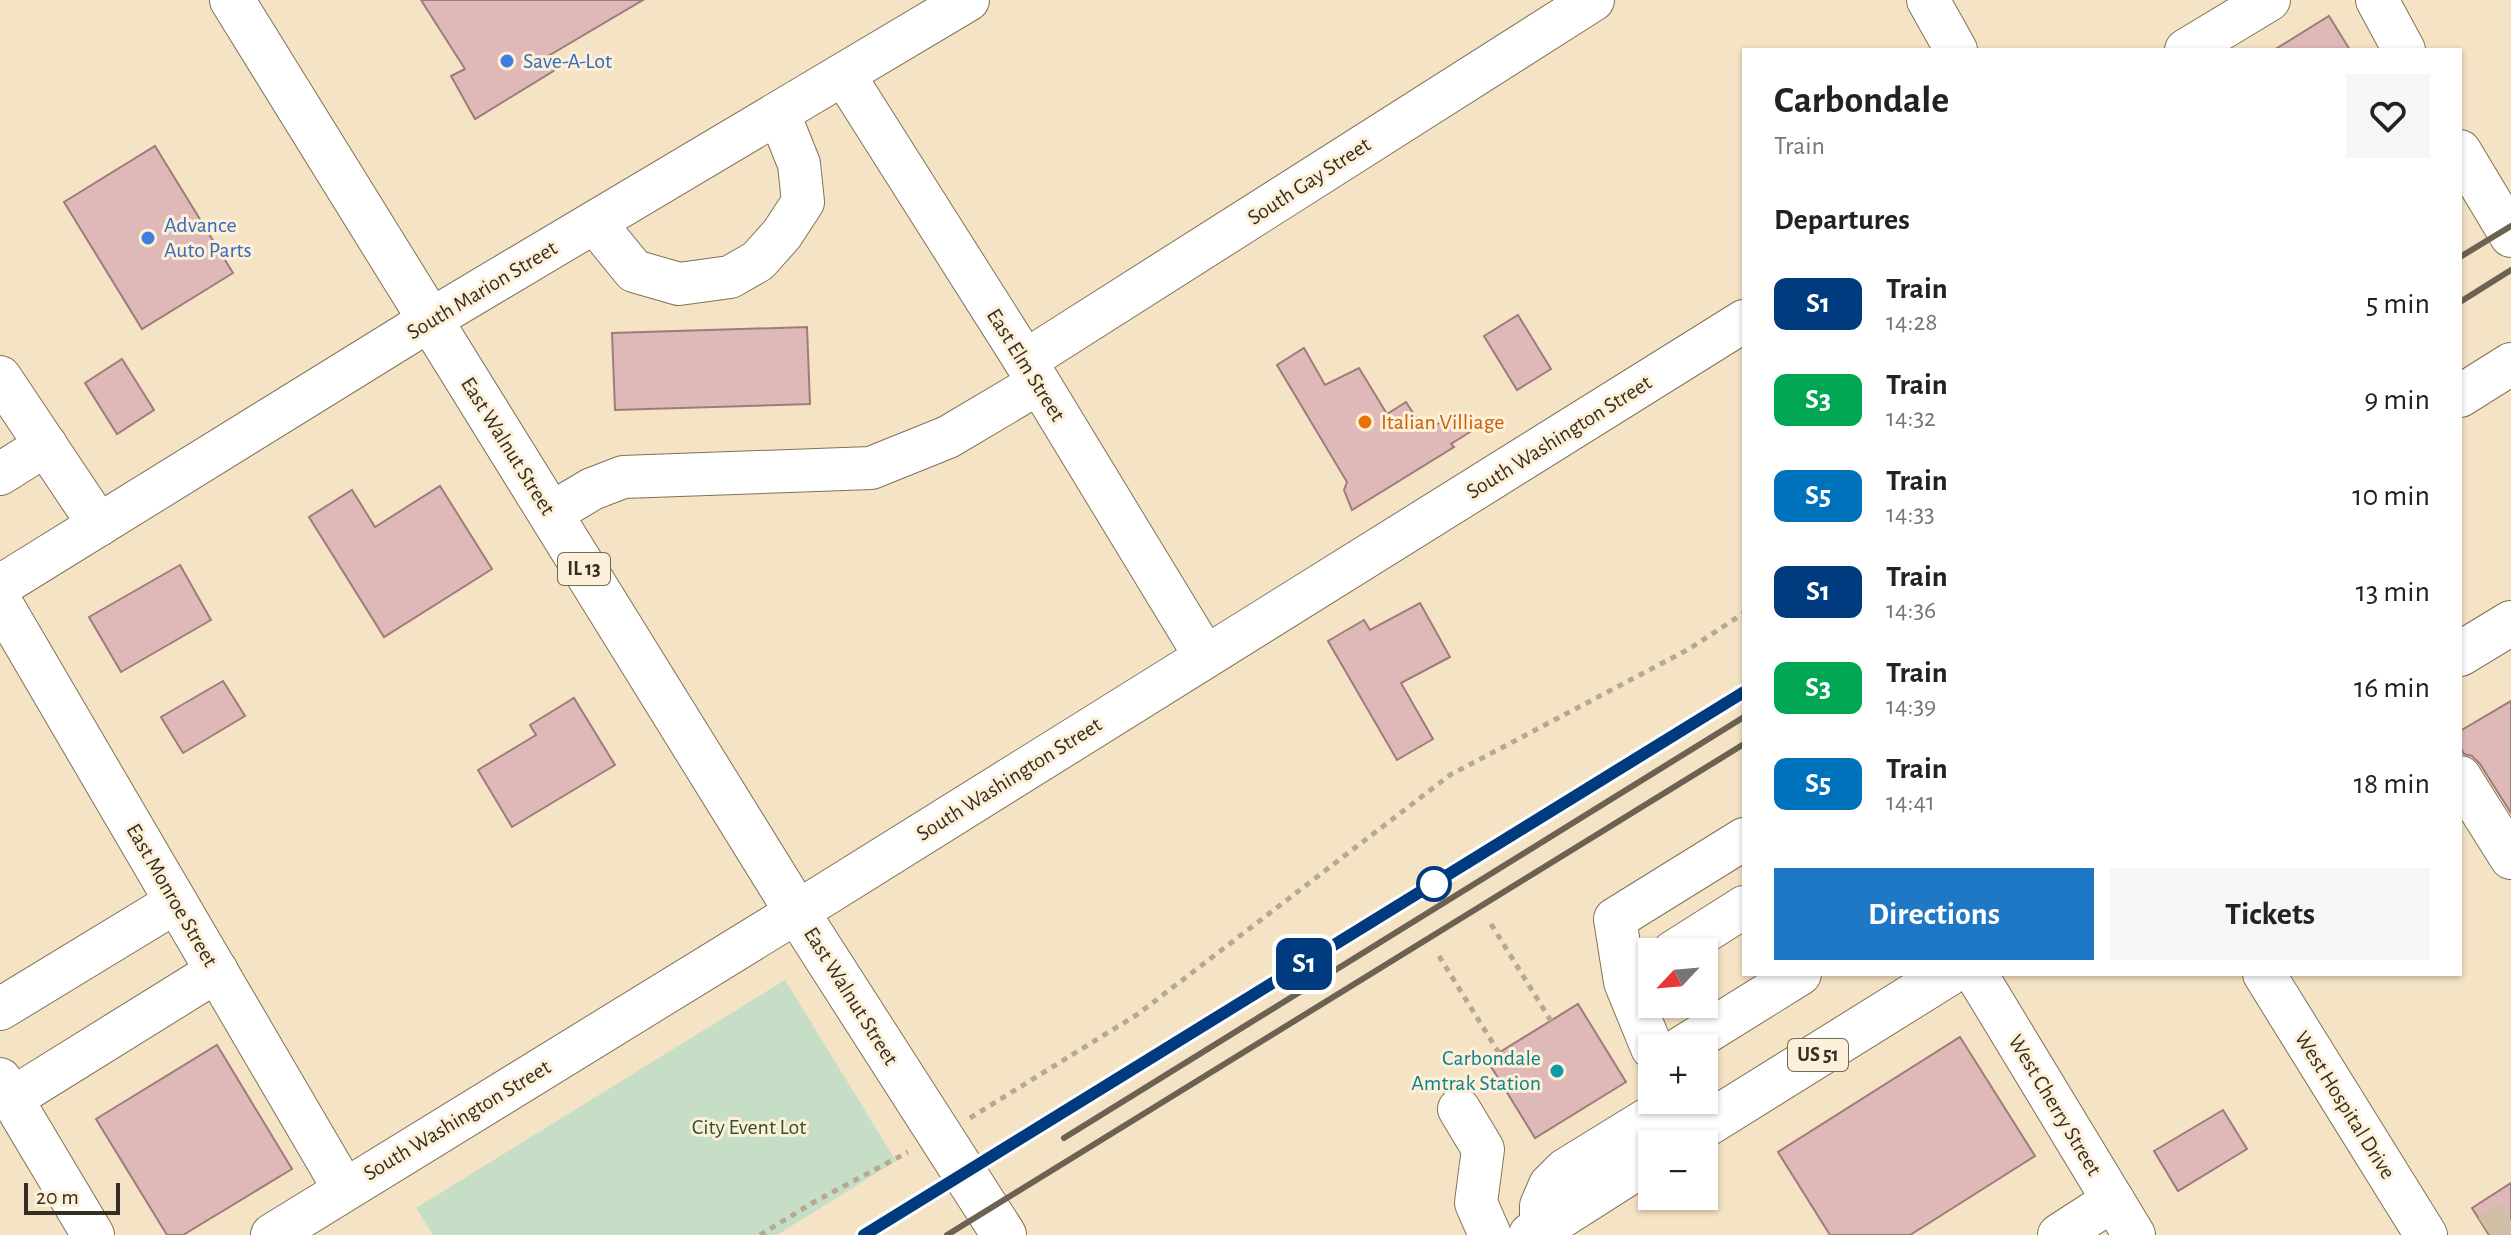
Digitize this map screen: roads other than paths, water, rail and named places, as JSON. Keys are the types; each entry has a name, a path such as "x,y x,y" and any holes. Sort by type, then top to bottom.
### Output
{"highway":[{"name":"East Walnut Street","path":"232,0 797,912 1004,1235"},
{"path":"2462,653 2511,623"},
{"name":"US 51","path":"1539,1233 1673,1128 1944,976"}],"street":[{"name":"South Marion Street","path":"0,586 430,320 968,0"},
{"name":"South Gay Street","path":"550,514 592,489 623,477 871,468 948,437 1032,372 1593,0"},
{"path":"1928,0 1955,48"},
{"path":"2189,48 2269,0"},
{"path":"2377,0 2403,48"},
{"name":"East Elm Street","path":"844,75 1032,372 1205,656"},
{"path":"595,223 634,271 679,284 730,277 758,261 782,234 803,202 799,164 779,114"},
{"path":"2462,154 2509,232"},
{"name":"South Washington Street","path":"272,1235 797,912 1742,322"},
{"path":"2462,395 2511,364"},
{"path":"0,377 99,525"},
{"path":"0,474 46,445"},
{"name":"East Monroe Street","path":"0,601 344,1189"},
{"path":"2462,780 2511,858"},
{"path":"1638,972 1615,919 1742,840"},
{"path":"0,1009 176,902"},
{"path":"1695,938 1742,908"},
{"path":"93,1235 9,1110 217,971"},
{"path":"1704,1034 1797,976"},
{"name":"West Cherry Street","path":"1977,976 2134,1235"},
{"name":"West Hospital Drive","path":"2265,976 2426,1235"},
{"path":"1459,1109 1483,1149 1476,1203 1490,1235"},
{"path":"1539,1233 1541,1206 1550,1185 1565,1170 1673,1128"},
{"path":"2059,1235 2113,1200"}],"tunnel":[{"path":"2490,1235 2511,1221"}],"railway":[{"path":"2462,256 2511,226"},
{"path":"2462,301 2511,270"},
{"path":"864,1235 1742,693"},
{"path":"1064,1138 1742,718"},
{"path":"947,1235 1742,745"}],"train":[{"name":"S1","path":"864,1235 1742,693"}],"place":[{"name":"Save-A-Lot","path":"507,61"},
{"name":"Advance Auto Parts","path":"148,238"},
{"name":"Italian Villiage","path":"1365,422"},
{"name":"Carbondale Amtrak Station","path":"1557,1071"}],"park label":[{"name":"City Event Lot","path":"749,1127"}]}
